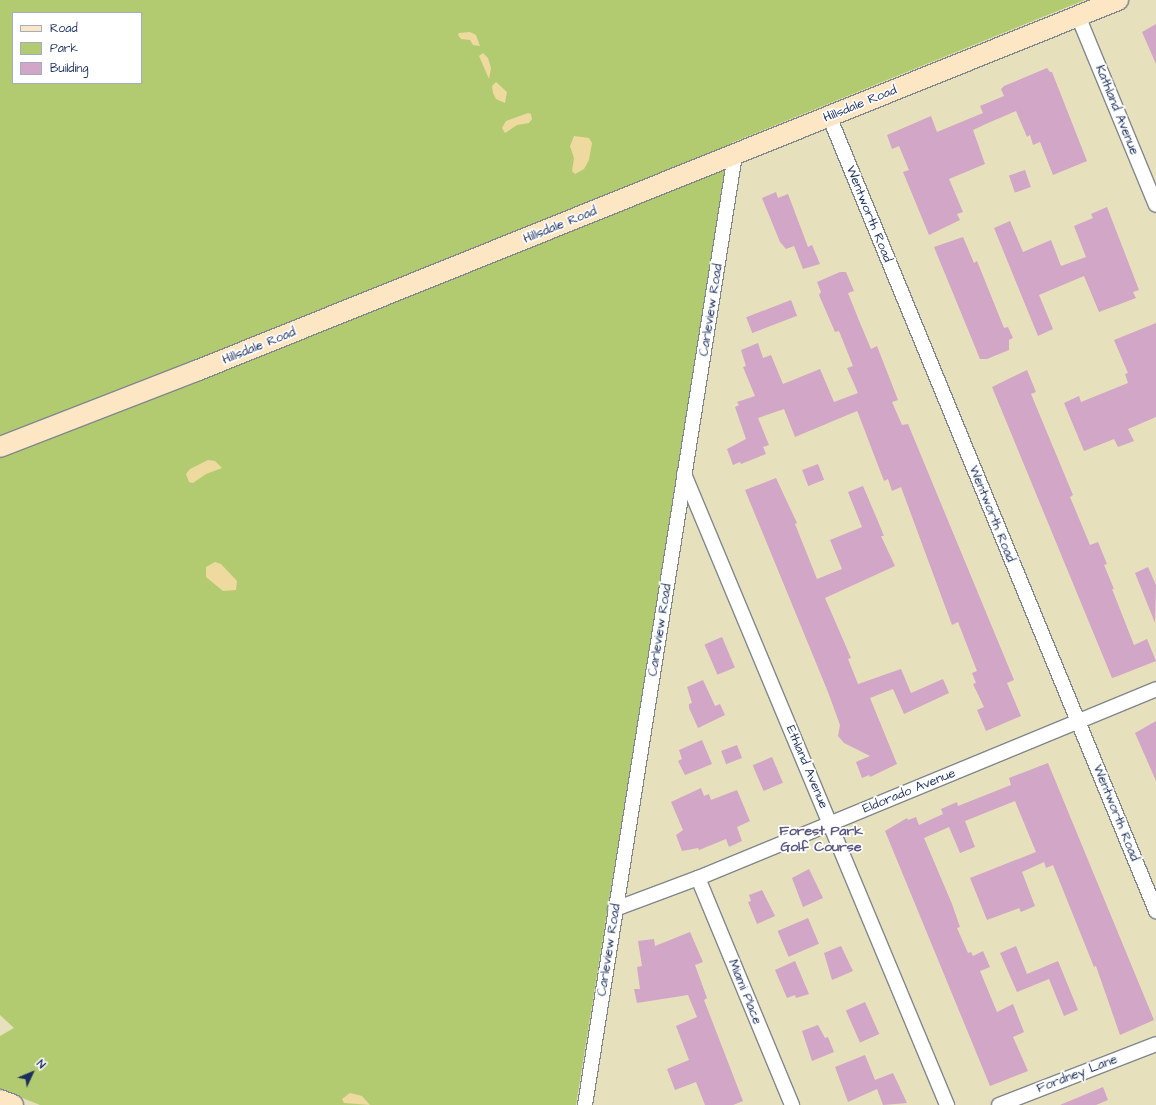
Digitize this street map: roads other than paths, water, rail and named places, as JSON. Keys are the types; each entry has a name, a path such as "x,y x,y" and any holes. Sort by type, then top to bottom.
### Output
{"main road":[{"name":"Hillsdale Road","path":"0,446 189,374 1118,0"},
{"path":"0,1100 13,1105"}],"street":[{"name":"Kathland Avenue","path":"1078,16 1156,205"},
{"name":"Wentworth Road","path":"829,116 1156,911"},
{"name":"Carleview Road","path":"584,1105 735,154"},
{"name":"Ethland Avenue","path":"684,473 947,1105"},
{"name":"Eldorado Avenue","path":"616,908 698,878 1156,689"},
{"name":"Miami Place","path":"698,878 792,1105"},
{"name":"Fordney Lane","path":"999,1105 1156,1044"}],"district":[{"name":"Forest Park Golf Course","path":"821,840"}]}
